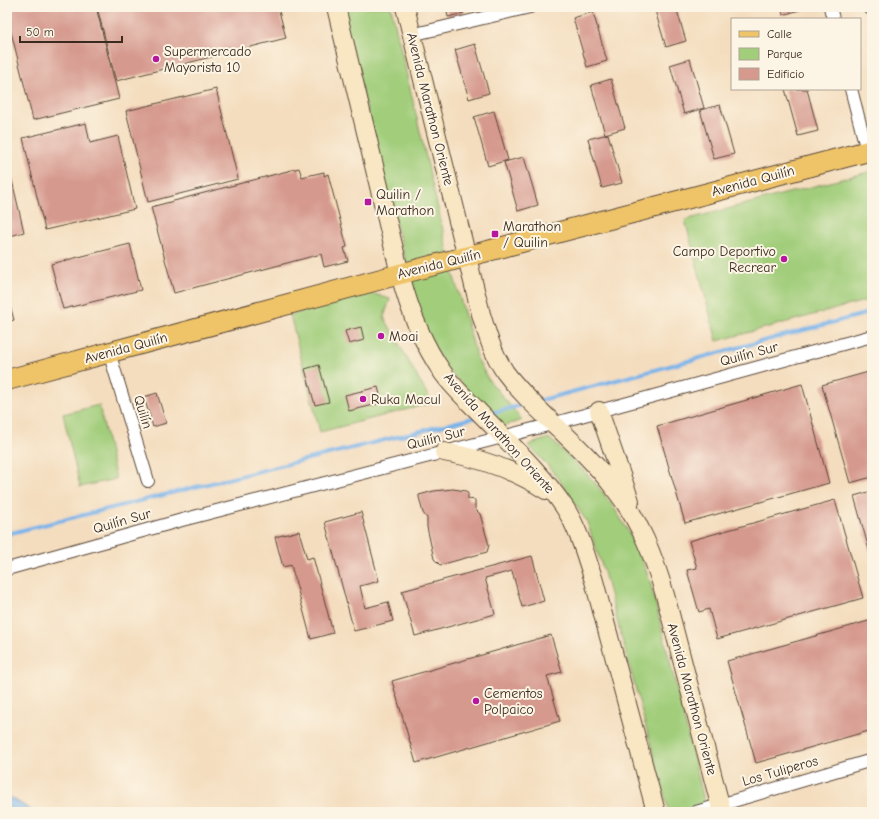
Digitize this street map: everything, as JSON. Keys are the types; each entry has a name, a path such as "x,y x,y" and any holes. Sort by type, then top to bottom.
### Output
{"main road":[{"name":"Avenida Marathon Oriente","path":"336,7 408,304 422,338 444,374 557,497 572,522 586,556 656,812"},
{"name":"Avenida Marathon Oriente","path":"405,7 466,257 490,342 504,371 520,390 615,489 638,524 650,548 661,580 721,808"},
{"name":"Avenida Quilín","path":"7,380 400,274 870,151"},
{"path":"600,411 638,524"},
{"path":"444,452 476,459 504,468 536,484 557,497"}],"street":[{"path":"830,7 833,18"},
{"path":"411,35 523,8"},
{"path":"851,90 870,151"},
{"name":"Quilín Sur","path":"7,569 175,522 444,452 497,431 554,424 872,336"},
{"name":"Quilín","path":"109,352 148,481"},
{"name":"Los Tuliperos","path":"696,812 721,808 872,760"}],"green space":[{"path":"341,7 391,7 454,277 477,358 488,379 522,420 504,426 445,367 421,322"},
{"name":"Campo Deportivo Recrear","path":"872,171 872,299 717,341 685,220"},
{"path":"371,293 390,299 384,317 432,403 320,432 290,315"},
{"path":"99,405 116,479 80,487 63,414"},
{"path":"549,438 584,471 612,505 627,529 650,581 707,812 669,812 604,572 587,522 562,484 548,466 528,445"}],"water":[{"path":"7,795 34,812 7,812"}],"building":[{"path":"7,7 96,7 119,99 33,120 7,16"},
{"name":"Supermercado Mayorista 10","path":"97,7 278,7 286,38 116,81"},
{"path":"446,7 462,7 464,13 448,17"},
{"path":"654,7 676,7 686,41 666,47"},
{"path":"781,7 803,7 803,9 783,15"},
{"path":"864,7 872,7 872,13 866,14"},
{"path":"593,12 607,61 587,67 573,18"},
{"path":"475,44 489,93 469,99 455,50"},
{"path":"690,59 704,108 684,114 670,65"},
{"path":"611,79 625,128 605,134 591,85"},
{"path":"216,89 238,179 148,202 126,111"},
{"path":"785,90 807,90 818,131 798,136"},
{"path":"720,105 734,154 714,159 700,110"},
{"path":"494,111 508,160 488,166 474,117"},
{"path":"86,123 90,143 118,136 135,209 45,230 23,138"},
{"path":"608,134 622,183 602,188 588,139"},
{"path":"524,157 538,205 518,211 504,162"},
{"path":"8,163 24,232 7,237 8,214"},
{"path":"299,168 302,177 324,172 324,176 328,174 347,247 344,248 348,261 324,267 321,254 174,293 151,207"},
{"path":"130,244 141,290 63,309 51,264"},
{"path":"7,294 14,320 7,322"},
{"path":"361,327 364,340 349,344 345,331"},
{"path":"319,365 329,402 315,405 305,369"},
{"path":"872,371 872,477 850,483 822,385"},
{"path":"802,384 829,483 685,523 657,426"},
{"name":"Ruka Macul","path":"378,387 382,403 349,411 345,395"},
{"path":"157,393 166,423 153,427 144,397"},
{"path":"453,489 466,491 468,494 468,499 475,500 475,509 480,514 489,545 487,552 440,565 434,559 427,527 427,518 423,513 419,495 434,491"},
{"path":"872,491 872,560 854,496"},
{"path":"835,500 863,598 717,639 709,609 699,612 687,570 697,568 689,541"},
{"path":"361,512 379,581 360,586 365,608 388,602 393,621 354,631 325,522"},
{"path":"299,531 307,559 313,557 333,633 311,639 291,565 283,567 275,537"},
{"path":"532,556 544,601 522,607 512,571 485,578 495,614 415,636 402,591"},
{"path":"872,620 872,730 756,763 727,661"},
{"name":"Cementos Polpaico","path":"551,635 562,672 547,676 560,721 416,763 392,681"}],"waterway":[{"path":"538,401 872,312"},
{"path":"488,414 526,404"},
{"path":"7,534 477,417"}],"place":[{"name":"Supermercado Mayorista 10","path":"156,59"},
{"name":"Quilin / Marathon","path":"368,202"},
{"name":"Marathon / Quilin","path":"495,234"},
{"name":"Campo Deportivo Recrear","path":"784,259"},
{"name":"Moai","path":"381,336"},
{"name":"Ruka Macul","path":"363,399"},
{"name":"Cementos Polpaico","path":"476,701"}]}
